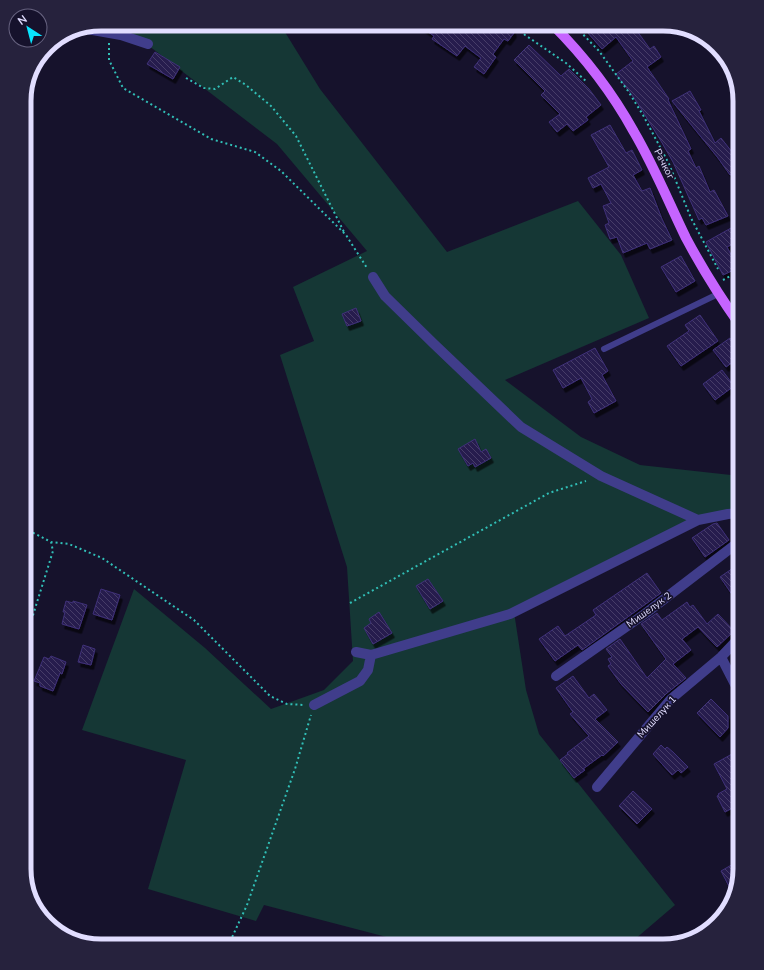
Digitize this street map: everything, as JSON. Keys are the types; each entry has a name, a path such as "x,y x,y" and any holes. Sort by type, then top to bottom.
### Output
{"main road":[{"name":"Рачког","path":"558,31 584,59 619,105 635,133 686,237 733,322"}],"street":[{"path":"98,31 121,35 148,44"},
{"path":"373,277 385,296 520,427 601,476 698,520"},
{"path":"356,652 371,655 510,614 698,520 733,514"},
{"name":"Мишелук 2","path":"556,676 652,609 733,546"},
{"name":"Мишелук 1","path":"597,787 671,699 722,657 733,645"},
{"path":"314,705 360,681 368,670 371,655"},
{"path":"722,657 733,680"}],"lane":[{"path":"604,349 716,289"}],"path":[{"path":"521,31 566,63 590,85"},
{"path":"109,33 109,60 123,88 211,138 255,152 281,171 346,235"},
{"path":"186,78 204,88 215,90 233,77 246,84 272,106 296,136 346,235 373,277"},
{"path":"716,289 733,276"},
{"path":"350,603 549,493 601,476"},
{"path":"31,532 51,542 69,544 102,558 194,620 270,696 287,704 314,705 292,776 247,905 231,939"},
{"path":"31,622 53,551 51,542"}],"green space":[{"path":"130,31 284,31 320,89 447,252 578,201 621,255 649,318 505,380 581,437 640,465 733,475 733,515 701,519 514,612 526,690 539,734 675,905 635,939 394,939 264,905 256,921 148,889 186,760 82,730 134,589 205,648 271,709 324,690 353,661 347,567 280,355 314,341 293,287 367,251 277,144"}],"building":[{"path":"427,31 513,31 514,33 508,41 504,39 493,54 496,57 484,74 474,67 481,58 465,46 457,56 432,39 434,36"},
{"path":"586,31 637,31 650,49 654,46 661,57 647,67 669,99 668,100 691,149 688,151 696,168 699,166 710,192 714,190 728,216 706,225 702,218 699,220 673,162 637,102 616,74 633,61 616,37 602,49"},
{"path":"529,45 561,76 569,69 589,89 601,105 586,117 588,120 573,131 567,124 557,132 549,122 560,114 541,95 545,91 514,60"},
{"path":"155,52 180,67 173,79 147,64"},
{"path":"690,91 701,110 699,111 715,143 721,138 732,152 733,173 730,175 672,101"},
{"path":"610,125 626,153 632,150 642,170 633,175 642,191 650,188 672,240 650,249 647,243 623,253 617,237 610,239 605,225 609,223 603,206 611,203 601,184 593,188 588,178 609,167 591,135"},
{"path":"733,227 733,244 727,247 733,258 733,270 723,275 706,242"},
{"path":"681,256 695,281 676,292 661,267"},
{"path":"356,308 361,321 347,326 342,314"},
{"path":"700,315 718,341 681,366 667,346 689,331 685,325"},
{"path":"730,338 733,342 733,362 726,367 713,350"},
{"path":"595,348 608,371 602,375 616,401 594,413 588,402 592,399 581,378 563,388 553,370"},
{"path":"722,370 733,387 715,400 703,384"},
{"path":"475,439 481,452 486,449 491,458 475,467 473,463 468,466 458,449"},
{"path":"717,523 729,540 705,557 692,538 713,524"},
{"path":"733,568 733,596 720,577"},
{"path":"647,573 661,593 582,650 578,645 555,661 539,639 558,626 565,636 596,615 593,610"},
{"path":"428,579 443,601 430,609 416,586"},
{"path":"101,589 120,595 112,620 93,614"},
{"path":"66,601 73,603 73,601 87,605 79,629 62,624"},
{"path":"687,602 690,607 693,605 707,624 718,614 733,630 733,632 717,647 698,627 682,639 691,650 673,664 686,678 667,693 648,712 621,684 608,666 611,664 608,659 612,657 606,649 620,639 647,678 666,659 641,624 657,613 662,620"},
{"path":"379,612 392,633 373,644 364,628 371,623 369,619"},
{"path":"83,645 95,649 91,665 78,662"},
{"path":"51,656 66,662 62,674 60,673 53,691 40,686 40,683 34,681 44,657 49,659"},
{"path":"573,676 589,698 594,694 607,710 595,719 618,742 603,756 602,755 583,769 585,770 574,778 560,760 589,736 570,714 573,712 556,688"},
{"path":"711,699 728,716 728,728 720,737 697,713"},
{"path":"661,745 665,749 667,747 688,767 681,773 678,770 672,775 653,754"},
{"path":"732,754 733,756 733,808 725,812 717,796 727,789 714,764"},
{"path":"633,791 652,809 637,824 619,806"},
{"path":"733,864 732,882 730,888 721,871"}]}
